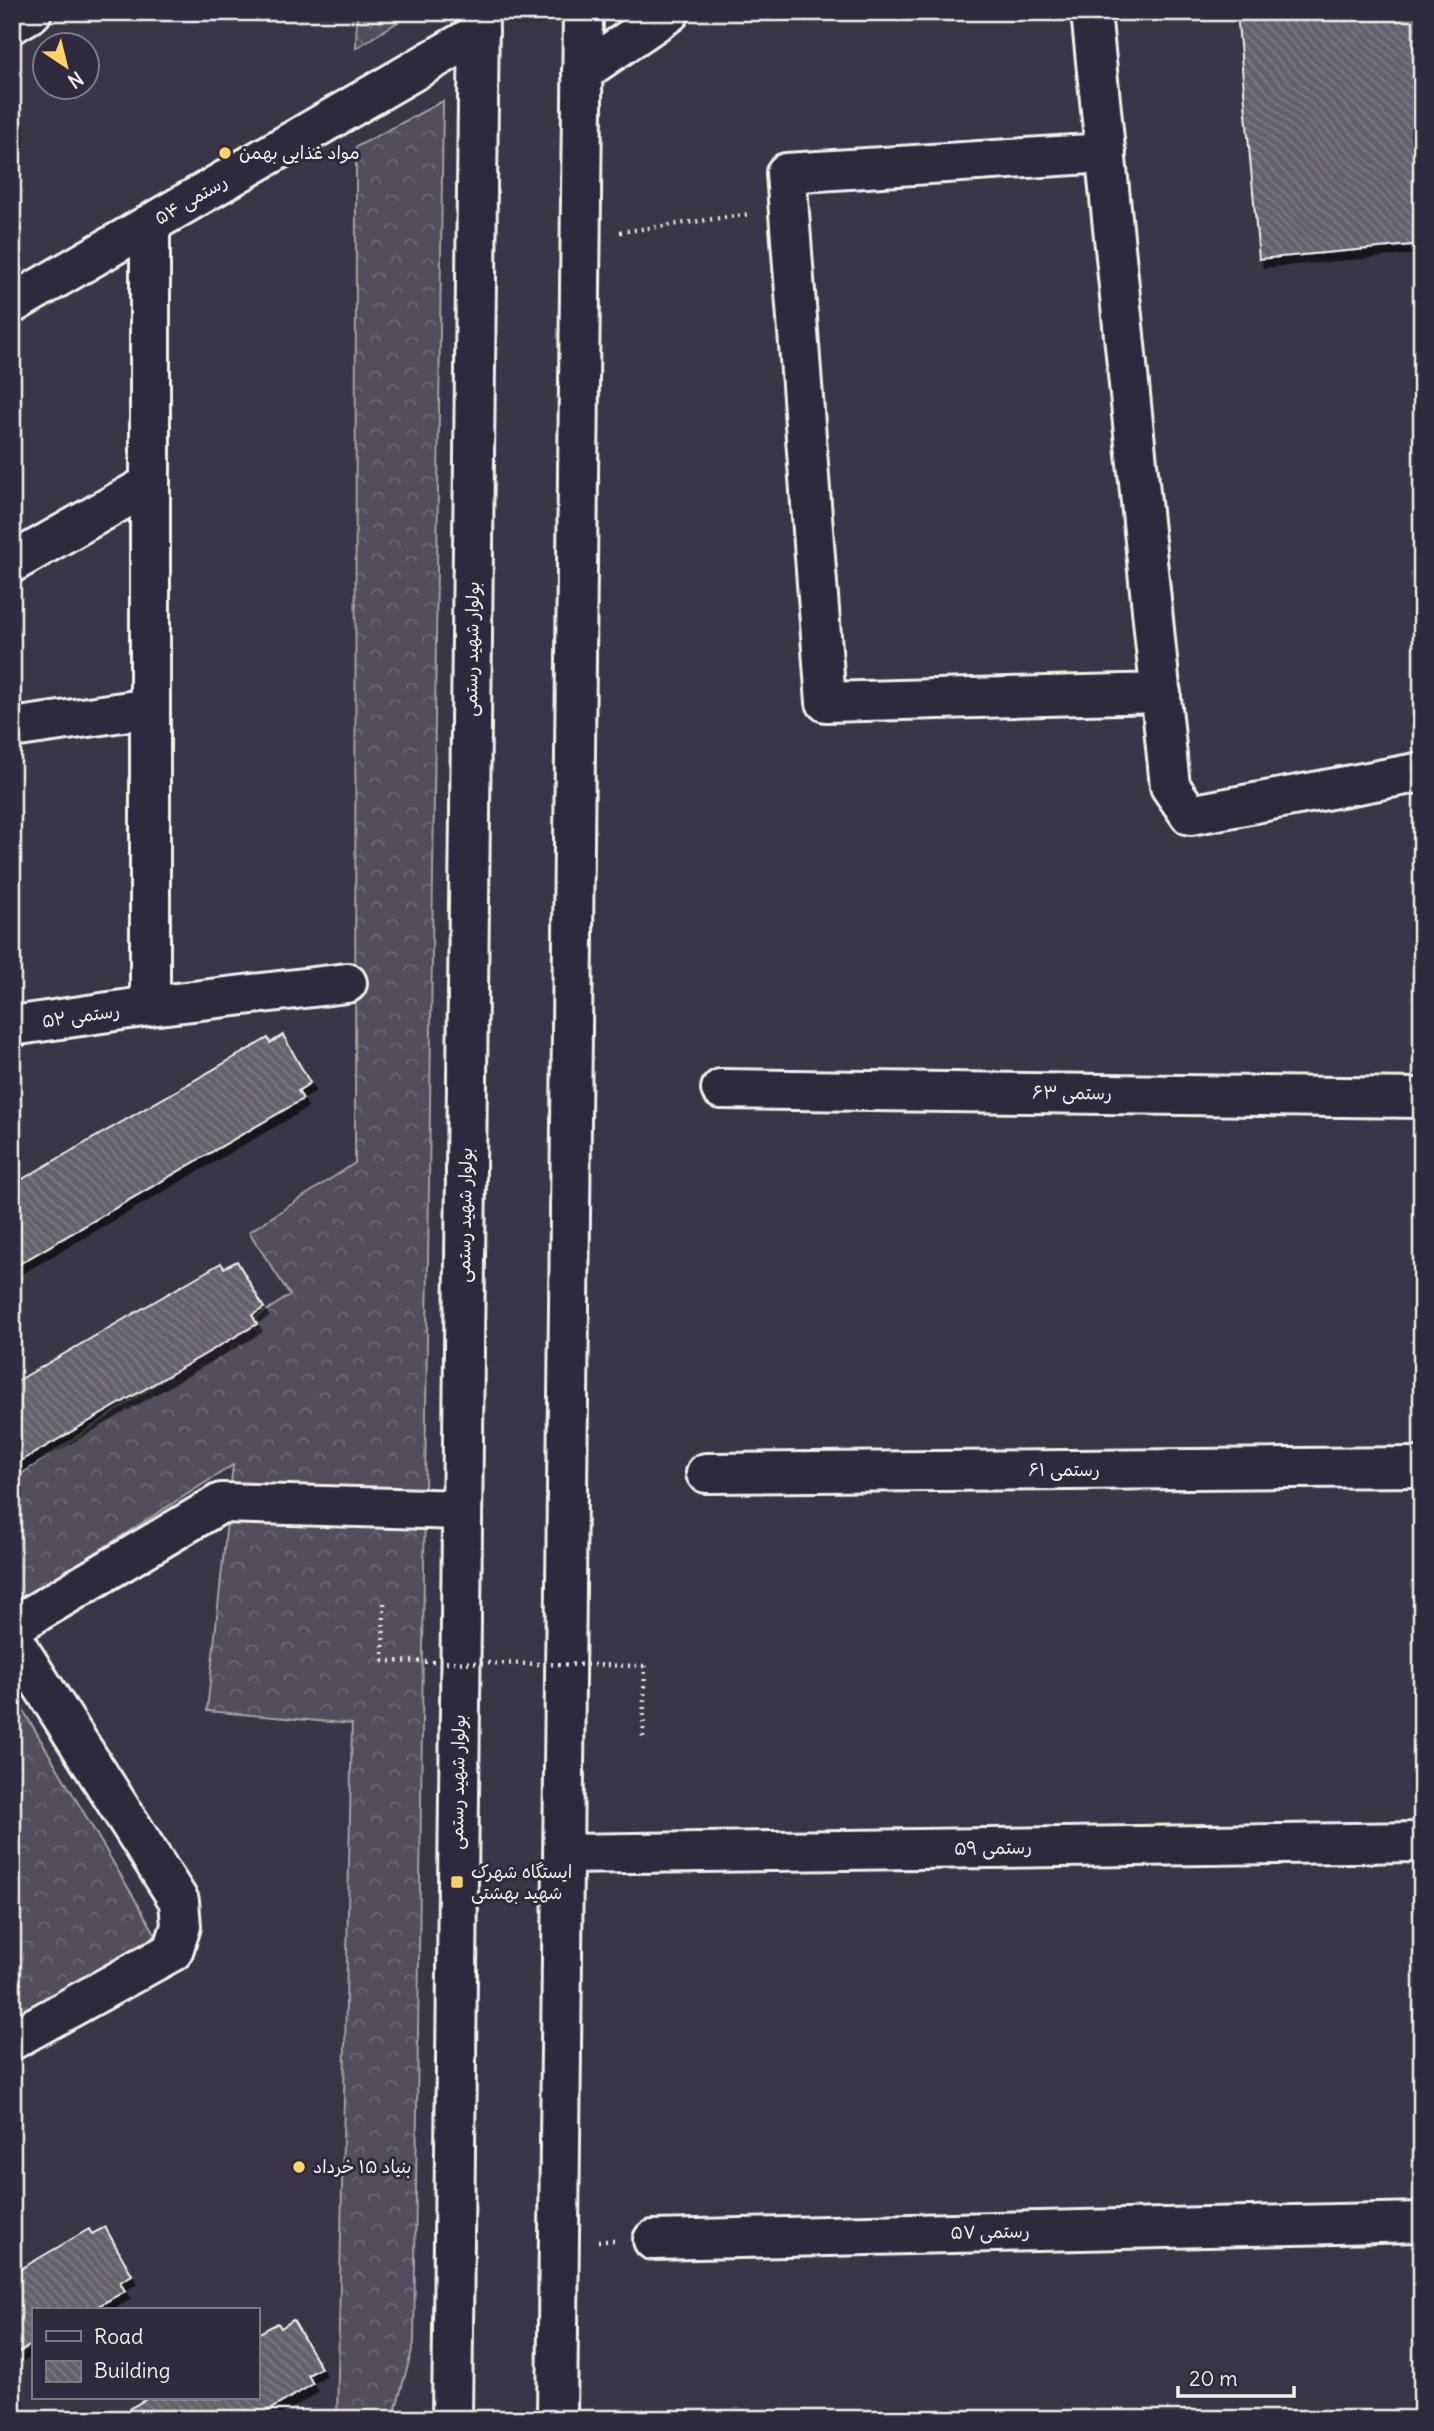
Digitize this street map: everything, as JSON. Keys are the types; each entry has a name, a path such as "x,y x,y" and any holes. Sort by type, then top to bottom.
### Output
{"street":[{"path":"12,24 32,12"},
{"path":"556,2419 583,12"},
{"path":"582,72 670,12"},
{"path":"1091,12 1170,786 1190,814 1422,772"},
{"name":"رستمی ۵۴","path":"12,304 479,23"},
{"name":"بولوار شهید رستمی","path":"452,2419 479,23"},
{"path":"1106,153 786,173 826,702 1161,693"},
{"path":"149,224 150,1006"},
{"path":"12,563 150,484"},
{"path":"12,729 149,708"},
{"name":"رستمی ۵۲","path":"12,1026 150,1006 347,983"},
{"name":"رستمی ۶۳","path":"721,1089 1422,1098"},
{"name":"رستمی ۶۱","path":"706,1473 1422,1467"},
{"path":"12,1627 221,1503 462,1510"},
{"path":"12,1638 179,1901 181,1926 173,1951 12,2040"},
{"name":"رستمی ۵۹","path":"564,1854 1422,1842"},
{"name":"رستمی ۵۷","path":"653,2240 1422,2222"}],"path":[{"path":"580,238 789,209"},
{"path":"384,1603 383,1661 645,1666 643,1737"},
{"path":"559,2242 653,2240"}],"green space":[{"path":"357,12 414,12 356,48"},
{"path":"443,101 414,2343 393,2419 337,2419 352,1724 207,1711 233,1465 12,1606 12,1480 290,1295 249,1232 355,1163 356,147"},
{"path":"19,1703 156,1935 12,2020 12,1707"}],"building":[{"path":"1237,12 1422,12 1422,244 1259,259"},
{"path":"283,1035 310,1083 298,1091 303,1099 12,1268 12,1185 268,1038 270,1043"},
{"path":"237,1261 264,1308 252,1315 257,1324 12,1466 12,1384 221,1263 224,1268"},
{"path":"105,2227 132,2275 120,2282 125,2291 95,2308 32,2308 32,2345 12,2356 12,2274 89,2229 92,2234"},
{"path":"293,2320 321,2368 308,2375 313,2384 254,2419 112,2419 145,2400 259,2400 259,2333 278,2323 281,2328"}],"place":[{"name":"مواد غذایی بهمن","path":"225,153"},
{"name":"ایستگاه شهرک شهید بهشتی","path":"457,1882"},
{"name":"بنیاد ۱۵ خرداد","path":"299,2167"}]}
